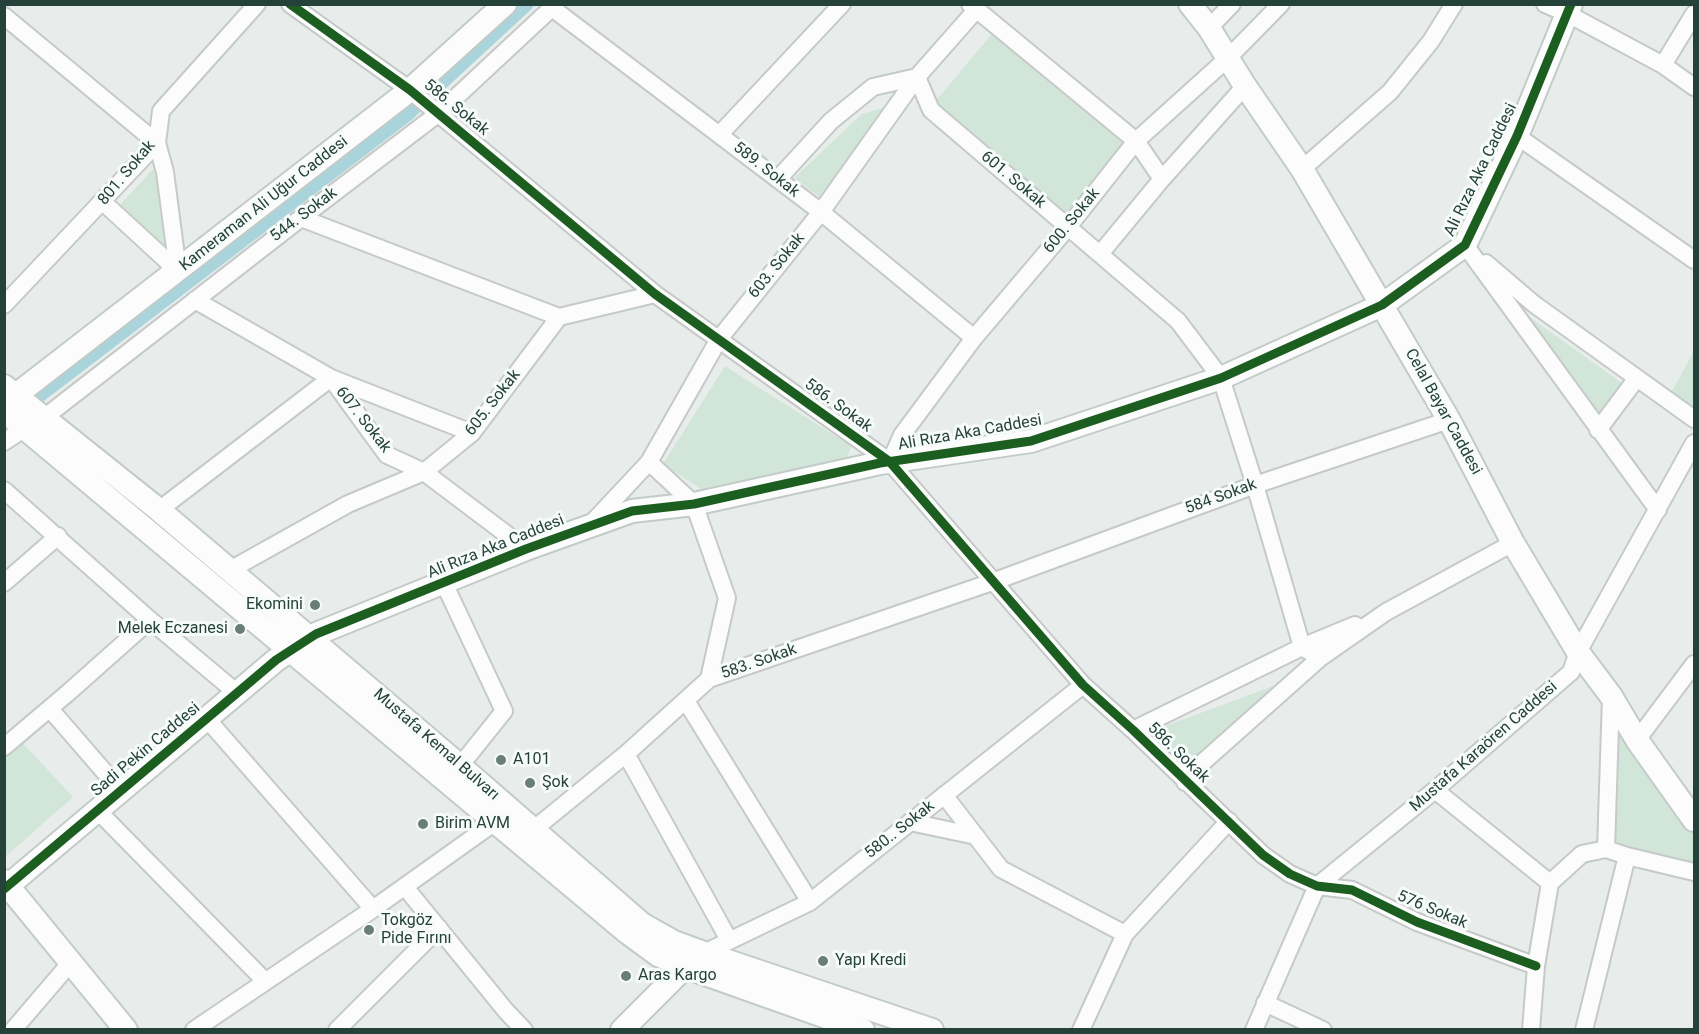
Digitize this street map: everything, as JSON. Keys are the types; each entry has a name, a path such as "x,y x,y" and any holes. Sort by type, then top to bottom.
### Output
{"street":[{"path":"4,11 10,4"},
{"name":"801. Sokak","path":"4,305 157,143 161,111 257,4"},
{"name":"586. Sokak","path":"290,4 439,113 655,294 890,462 1083,685 1263,855 1290,874 1317,886"},
{"name":"Kameraman Ali Uğur Caddesi","path":"11,398 410,90 505,4"},
{"path":"720,134 842,4"},
{"name":"Celal Bayar Caddesi","path":"1190,4 1209,28 1245,86 1302,169 1449,420 1513,543 1578,652 1611,696 1637,740 1695,820"},
{"path":"1209,28 1232,4"},
{"name":"600. Sokak","path":"890,462 902,435 974,338 1136,141 1228,58 1281,4"},
{"path":"1302,169 1390,92 1431,41 1454,4"},
{"path":"1545,4 1570,9 1664,65 1695,87"},
{"name":"589. Sokak","path":"554,6 821,212 974,338"},
{"name":"544. Sokak","path":"4,442 37,420 439,113 554,6"},
{"path":"973,8 1136,141 1162,179"},
{"name":"603. Sokak","path":"588,527 649,462 719,339 821,212 917,77 973,8"},
{"name":"Ali Rıza Aka Caddesi","path":"310,637 526,549 632,511 694,504 890,462 1031,441 1221,378 1382,306 1465,245 1517,136 1570,9"},
{"path":"1664,65 1695,14"},
{"path":"4,16 157,143 165,172 178,271"},
{"path":"778,179 831,121 873,87 917,77"},
{"name":"601. Sokak","path":"917,77 931,110 1178,321 1221,378 1255,484 1302,647"},
{"path":"1100,254 1162,179 1245,86"},
{"path":"1517,136 1695,260"},
{"path":"103,202 178,271"},
{"path":"301,218 559,317 655,294"},
{"path":"1465,245 1534,304 1695,419"},
{"path":"1465,245 1658,510"},
{"name":"607. Sokak","path":"195,300 331,378 387,455 424,472 526,549"},
{"name":"605. Sokak","path":"230,570 348,504 424,472 471,433 559,317"},
{"path":"159,510 331,378 471,433"},
{"path":"1598,430 1637,378"},
{"name":"Mustafa Kemal Bulvarı","path":"11,398 290,651 610,920 658,955 685,967 863,1029"},
{"name":"Mustafa Kemal Bulvarı","path":"37,420 159,510 310,637 642,924 674,942 704,953 932,1029"},
{"name":"584 Sokak","path":"995,581 1255,484 1449,420"},
{"name":"Mustafa Karaören Caddesi","path":"1254,1029 1317,886 1436,790 1571,672 1578,652 1695,443"},
{"path":"649,462 694,504 727,598 710,679"},
{"path":"4,490 150,620 237,693"},
{"path":"4,583 58,536"},
{"path":"1133,730 1302,647 1386,612 1513,543"},
{"name":"583. Sokak","path":"533,830 626,754 710,679 995,581"},
{"path":"444,584 504,711 460,766"},
{"path":"1185,782 1202,763 1320,658 1386,612"},
{"path":"4,747 150,620"},
{"name":"Sadi Pekin Caddesi","path":"6,885 98,811 237,693 310,637"},
{"path":"1302,647 1320,658"},
{"path":"1637,740 1695,664"},
{"name":"580.. Sokak","path":"704,953 810,902 1083,685"},
{"path":"1606,849 1611,696"},
{"path":"686,701 810,902"},
{"path":"50,709 121,791"},
{"path":"207,719 373,909"},
{"path":"626,754 729,940"},
{"path":"1436,790 1550,883"},
{"path":"944,795 1001,869 1125,934"},
{"path":"98,811 265,981"},
{"path":"1081,1029 1125,934 1229,821"},
{"path":"194,1029 405,887 495,822"},
{"path":"910,822 976,836"},
{"path":"1531,1029 1536,966 1550,883 1582,854 1606,849 1695,872"},
{"path":"1584,1029 1627,856"},
{"path":"6,885 72,961 126,1029"},
{"name":"576 Sokak","path":"1317,886 1352,890 1417,922 1536,966"},
{"path":"405,887 506,1011 524,1029"},
{"path":"337,1029 439,928"},
{"path":"13,1029 72,961"},
{"path":"623,1029 685,967"},
{"path":"1265,1003 1323,1029"}],"green space":[{"path":"992,34 1124,144 1065,214 933,104"},
{"path":"892,105 822,199 794,178 862,114"},
{"path":"155,167 165,250 118,207"},
{"path":"1521,311 1626,386 1598,421"},
{"path":"1694,351 1694,407 1671,393"},
{"path":"725,366 851,446 847,459 701,489 663,464"},
{"path":"1292,679 1187,771 1152,731"},
{"path":"1611,696 1694,820 1694,872 1606,849"},
{"path":"21,741 73,797 5,857 5,755"}],"waterway":[{"path":"21,409 407,114 526,4"}],"cycle path":[{"path":"290,4 410,90 655,294 890,462 1083,685 1263,855 1290,874 1317,886 1352,890 1417,922 1536,966"},
{"path":"4,889 276,660 316,634 526,549 632,511 694,504 880,463 1031,441 1221,378 1382,305 1465,245 1517,136 1571,4"}],"place":[{"name":"Ekomini","path":"315,605"},
{"name":"Melek Eczanesi","path":"240,629"},
{"name":"A101","path":"501,760"},
{"name":"Şok","path":"530,783"},
{"name":"Birim AVM","path":"423,824"},
{"name":"Tokgöz Pide Fırını","path":"369,930"},
{"name":"Yapı Kredi","path":"823,961"},
{"name":"Aras Kargo","path":"626,976"}]}
